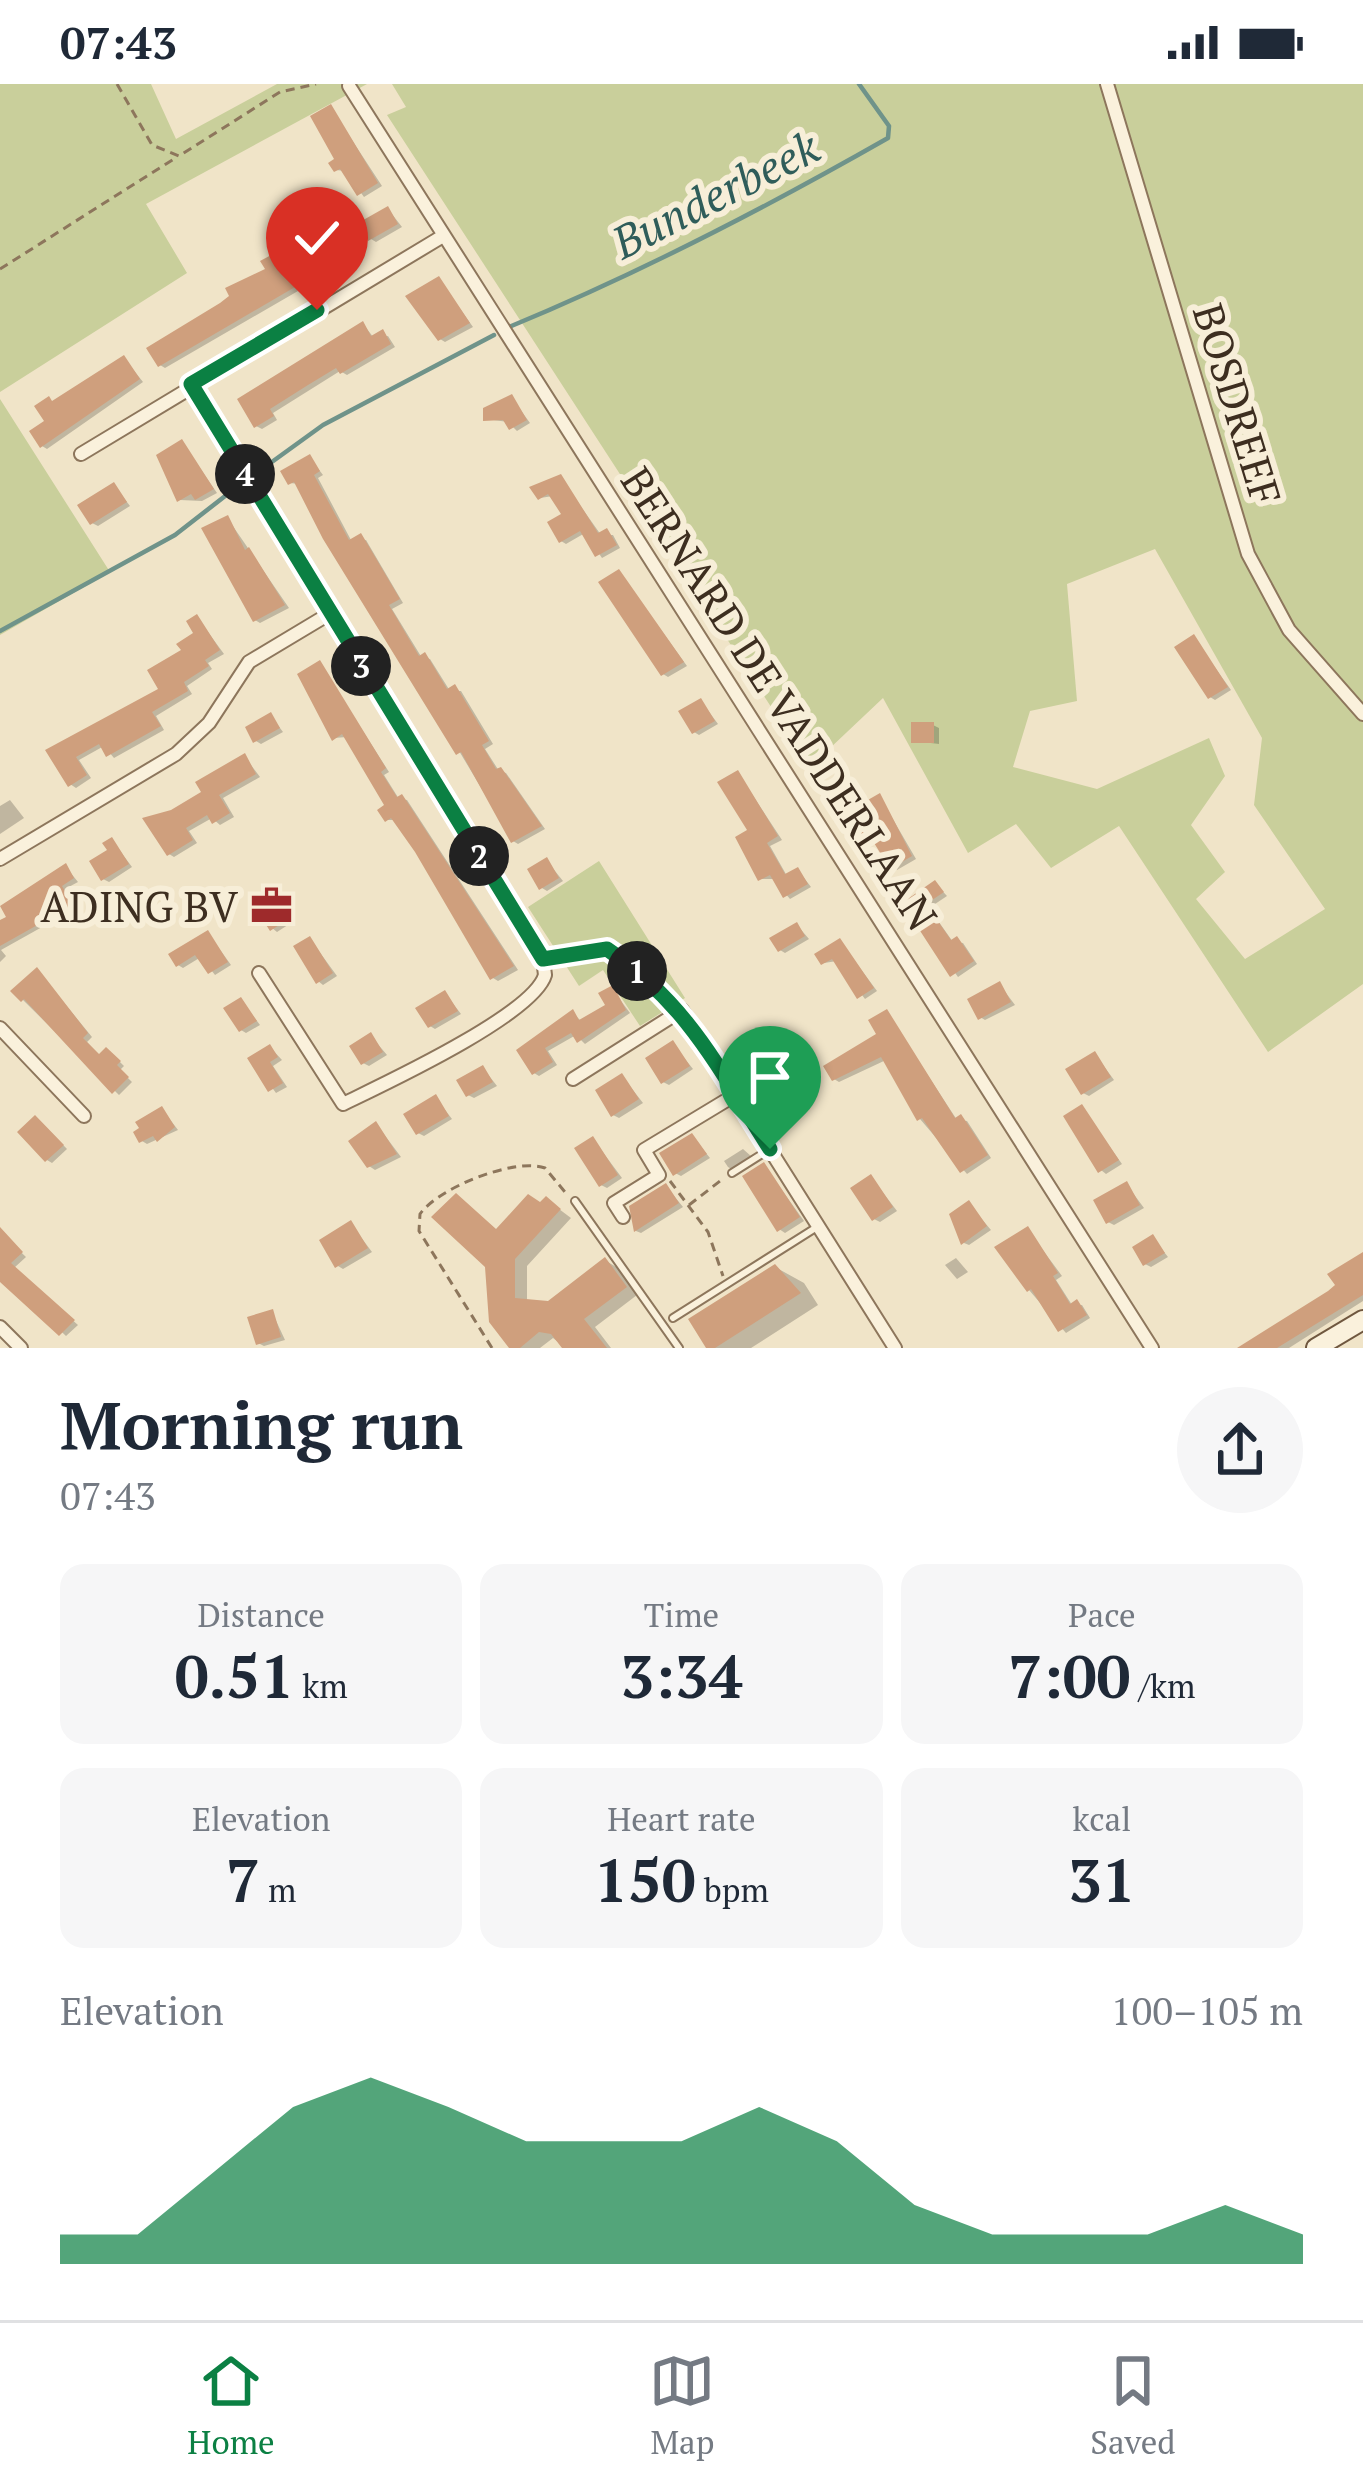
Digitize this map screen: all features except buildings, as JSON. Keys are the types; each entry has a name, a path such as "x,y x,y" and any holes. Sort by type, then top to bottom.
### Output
{"street":[{"name":"BOSDREEF","path":"1107,84 1248,554 1288,630 1363,714"},
{"name":"BERNARD DE VADDERLAAN","path":"349,86 1152,1348"},
{"path":"81,454 443,236"},
{"path":"191,384 543,959 541,987 527,1000 412,1070 343,1104 259,973"},
{"path":"0,859 176,754 209,723 249,662 329,614"},
{"path":"573,1079 682,1010 895,1348"},
{"path":"0,1028 84,1116"},
{"path":"623,1217 614,1203 659,1175 644,1150 735,1095"},
{"path":"1316,1348 1363,1320"},
{"path":"0,1327 21,1348"}],"lane":[{"path":"732,1173 770,1149"},
{"path":"575,1201 679,1348"},
{"path":"673,1318 818,1226"}],"path":[{"path":"117,84 152,145 179,156"},
{"path":"0,269 280,92 316,84"},
{"path":"543,959 607,949 682,1010"},
{"path":"492,1348 419,1231 423,1208 441,1192 524,1164 545,1168 575,1201"},
{"path":"688,1207 732,1173"},
{"path":"659,1175 666,1176 708,1232 727,1284"}],"green space":[{"path":"0,84 151,84 176,139 277,84 367,84 146,204 187,273 0,392"},
{"path":"392,84 1363,84 1363,984 1268,1052 1119,826 1051,868 1016,824 968,853 883,698 810,767 387,115 406,107","holes":["1155,549 1262,738 1254,805 1325,909 1245,959 1196,899 1225,872 1191,825 1225,776 1209,738 1097,789 1013,767 1030,711 1077,701 1067,584"]},
{"path":"0,399 110,572 0,635"},
{"path":"599,861 685,998 640,1026 603,970 579,986 528,907"}],"waterway":[{"name":"Bunderbeek","path":"509,327 702,238 888,138 889,126 859,84"},
{"name":"Bunderbeek","path":"258,472 323,425 494,335"},
{"name":"Bunderbeek","path":"0,631 175,535 238,486"}],"place":[{"name":"ADING BV","path":"272,906"}],"route":[{"path":"317,310 191,384 543,959 601,948 634,968 682,1010 770,1149"}]}
